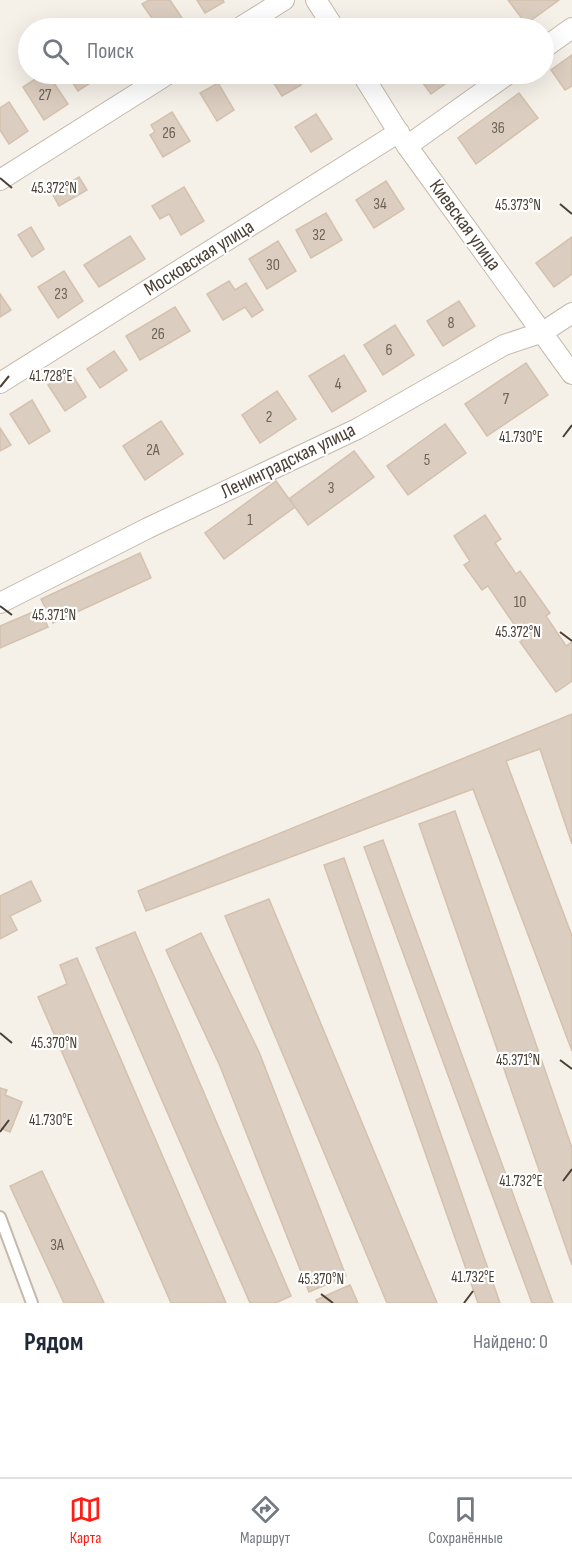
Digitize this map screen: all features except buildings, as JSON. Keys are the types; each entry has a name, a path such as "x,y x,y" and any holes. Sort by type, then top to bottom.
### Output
{"street":[{"path":"255,18 284,0"},
{"path":"316,0 328,18"},
{"path":"554,40 572,28"},
{"path":"0,180 152,84"},
{"name":"Киевская улица","path":"368,84 403,139 572,374"},
{"name":"Московская улица","path":"0,383 492,84"},
{"name":"Ленинградская улица","path":"0,603 158,523 357,429 504,345 543,332 572,313"}],"lane":[{"path":"0,1217 32,1303"}]}
